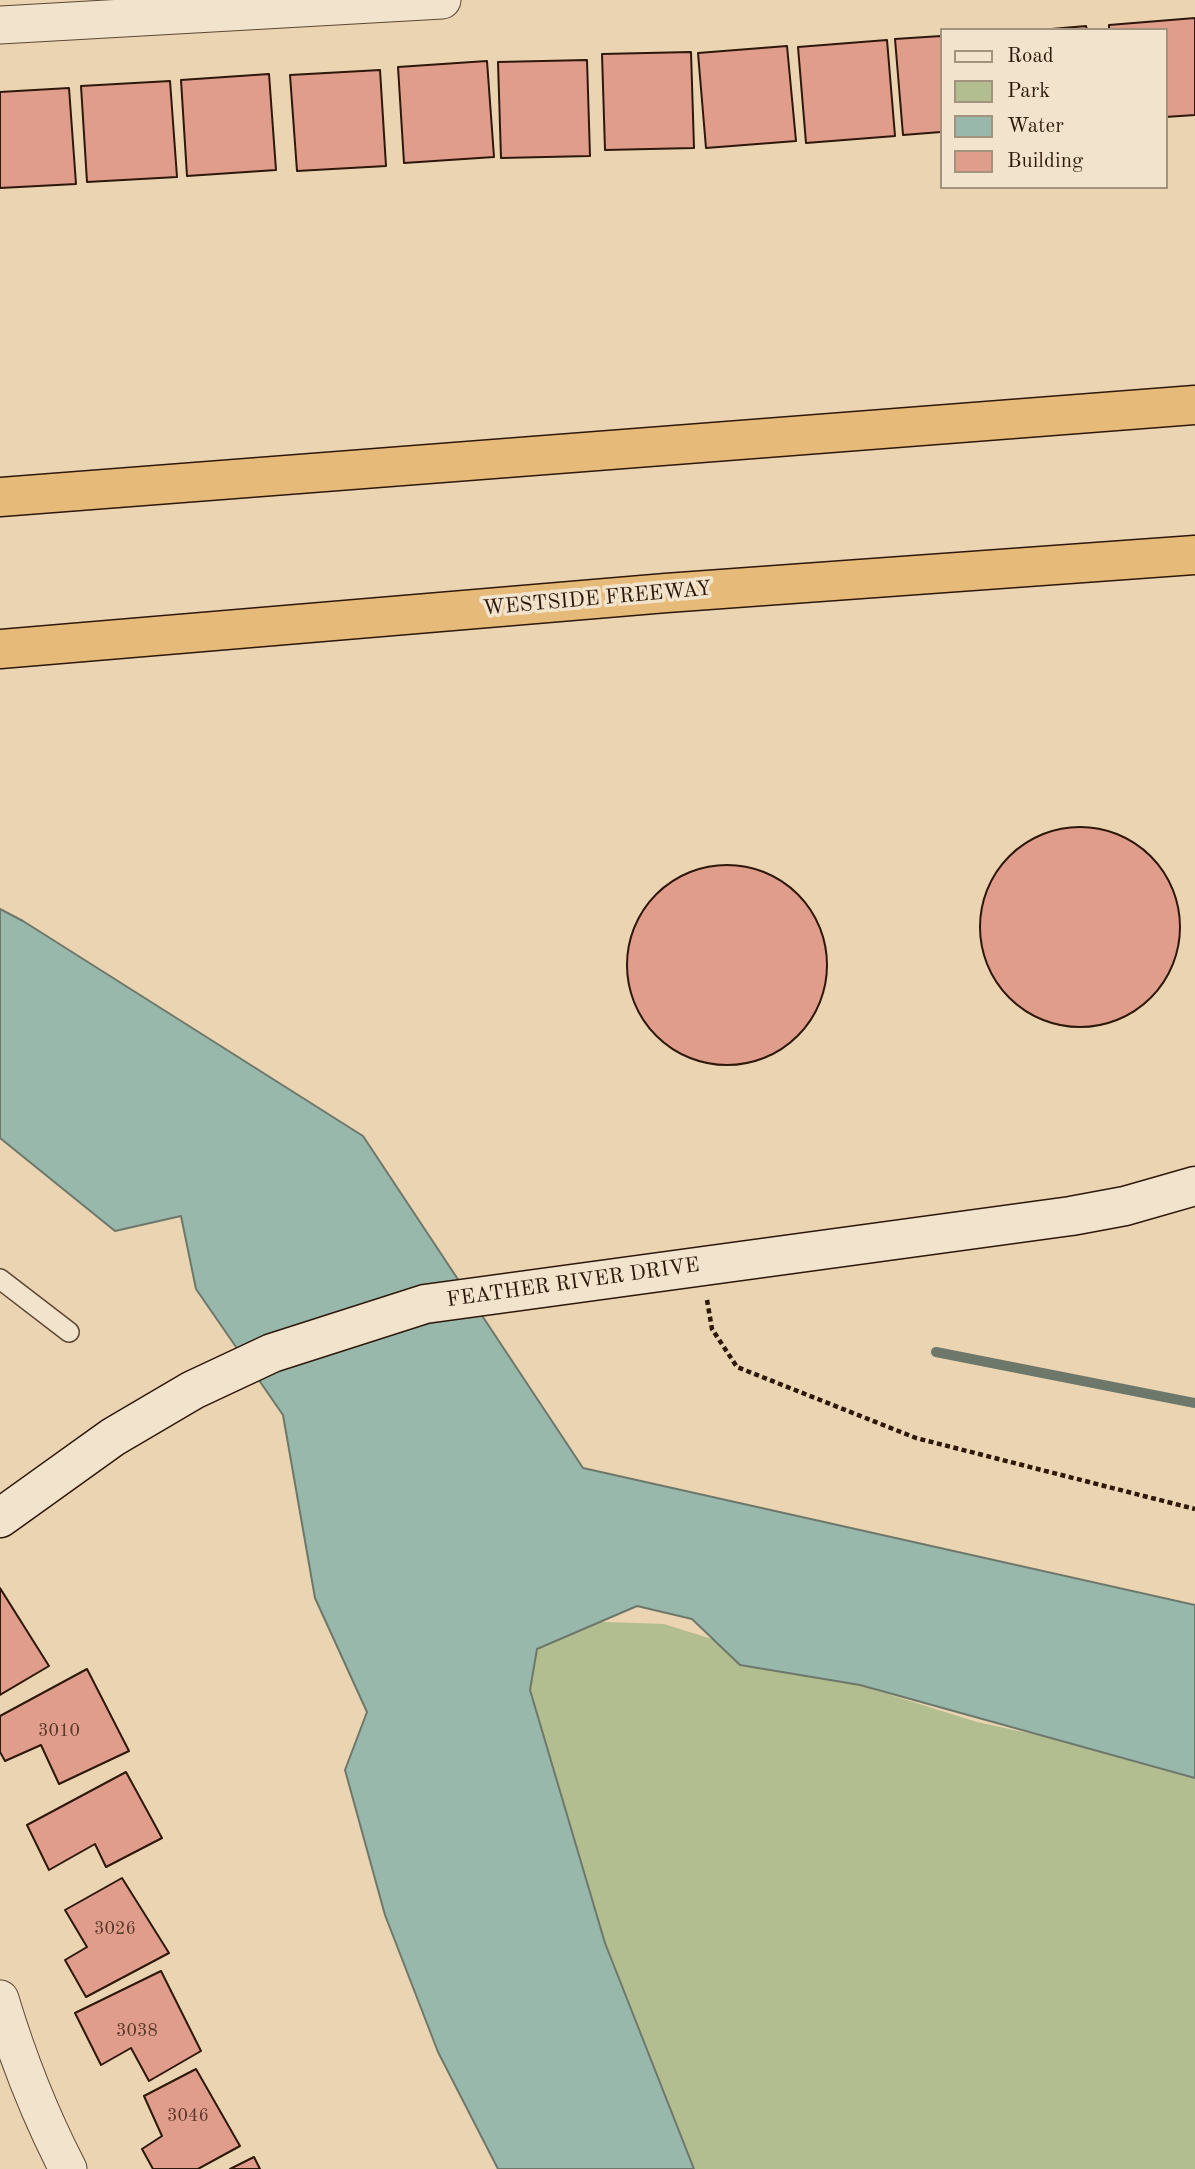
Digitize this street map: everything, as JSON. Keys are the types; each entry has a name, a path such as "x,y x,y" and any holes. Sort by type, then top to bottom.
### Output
{"highway":[{"path":"0,496 1195,405"},
{"name":"WESTSIDE FREEWAY","path":"0,649 666,593 1195,555"}],"street":[{"path":"0,25 442,0"},
{"name":"FEATHER RIVER DRIVE","path":"0,1518 113,1437 193,1390 272,1353 372,1319 437,1302 1071,1216 1125,1206 1195,1186"},
{"path":"0,1999 18,2062 40,2116 68,2169"}],"lane":[{"path":"0,1279 69,1332"}],"path":[{"path":"700,1265 712,1329 737,1367 916,1437 1195,1509"}],"green space":[{"path":"520,1619 664,1624 977,1722 1195,1769 1195,2169 621,2169 498,1741"}],"water":[{"path":"0,909 363,1136 583,1468 1195,1605 1195,1778 860,1685 740,1665 692,1619 637,1606 537,1649 530,1690 605,1943 694,2169 498,2169 438,2052 385,1915 345,1770 367,1712 315,1598 283,1415 196,1289 181,1216 115,1231 0,1138"}],"building":[{"path":"1195,18 1195,115 1167,117 1167,28 1109,28 1109,25"},
{"path":"940,36 940,132 903,135 895,39"},
{"path":"887,40 895,136 806,143 798,47"},
{"path":"787,46 796,141 706,148 698,53"},
{"path":"691,52 694,148 605,150 602,54"},
{"path":"587,60 590,156 501,158 498,62"},
{"path":"487,61 494,157 404,163 398,67"},
{"path":"380,70 386,166 297,171 290,75"},
{"path":"269,74 276,170 187,176 181,80"},
{"path":"170,81 177,177 87,182 81,86"},
{"path":"69,88 76,184 0,188 0,92"},
{"path":"1060,828 1100,828 1136,843 1164,871 1179,907 1179,947 1164,983 1136,1011 1100,1026 1060,1026 1024,1011 996,983 981,947 981,907 996,871 1024,843"},
{"path":"707,866 747,866 783,881 811,909 826,945 826,985 811,1021 783,1049 747,1064 707,1064 671,1049 643,1021 628,985 628,945 643,909 671,881"},
{"path":"0,1588 49,1666 0,1695"},
{"path":"87,1669 129,1751 59,1784 41,1745 5,1761 0,1752 0,1716"},
{"path":"126,1772 162,1838 106,1867 95,1844 49,1870 27,1825"},
{"path":"122,1878 169,1953 86,1997 65,1960 87,1947 65,1910"},
{"path":"161,1971 201,2051 149,2081 131,2048 101,2065 75,2013"},
{"path":"196,2069 240,2146 198,2169 153,2169 142,2149 162,2136 144,2096"},
{"path":"254,2157 260,2169 230,2169"}],"waterway":[{"path":"936,1352 1195,1403"}]}
